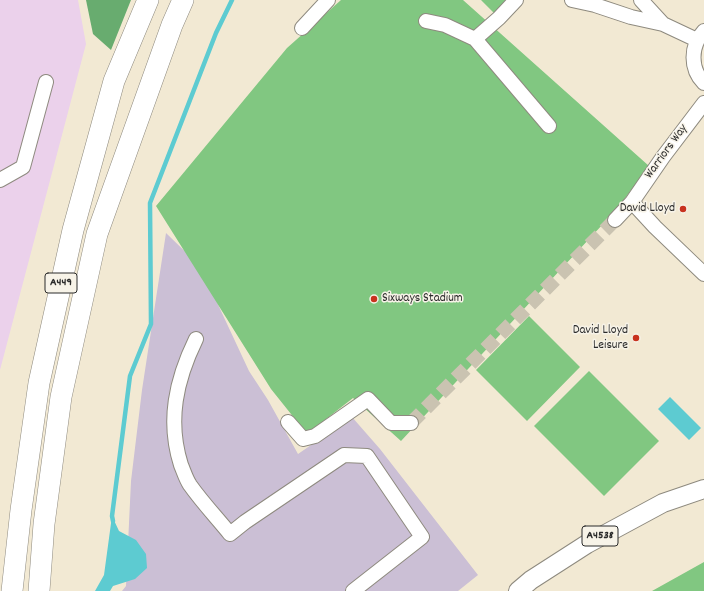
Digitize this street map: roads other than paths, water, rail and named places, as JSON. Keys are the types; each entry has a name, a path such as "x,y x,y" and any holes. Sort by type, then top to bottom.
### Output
{"highway":[{"name":"A449","path":"12,591 20,517 39,383 72,237 114,82 148,0"},
{"name":"A449","path":"39,591 44,524 60,397 97,234 172,25 183,0"}],"main road":[{"name":"A4538","path":"518,591 531,580 587,544 663,503 704,490"}],"street":[{"path":"302,28 328,0"},
{"path":"474,39 499,18 516,0"},
{"path":"572,0 591,2 631,16 701,36 694,52 694,64 696,73 704,83"},
{"path":"641,0 663,24"},
{"path":"426,21 445,25 474,39 549,126"},
{"path":"0,180 23,167 46,82"},
{"name":"Warriors Way","path":"615,220 632,202 663,157 704,103"},
{"path":"632,202 655,227 704,274"},
{"path":"196,339 185,361 178,386 174,413 175,436 179,458 189,484 230,534 245,522 344,455 366,456 422,537 353,591"},
{"path":"288,422 303,439 315,436 368,399 391,423 411,423"}],"water":[{"path":"670,397 701,428 689,440 658,409"},
{"path":"112,516 119,531 136,540 146,554 147,568 135,579 113,586 110,591 95,591 104,575"}],"waterway":[{"path":"113,521 112,516 130,376 151,324 150,203 216,33 232,0"}],"tunnel":[{"path":"411,423 615,220"}],"place":[{"name":"David Lloyd","path":"683,209"},
{"name":"Sixways Stadium","path":"374,299"},
{"name":"David Lloyd Leisure","path":"636,338"}]}
